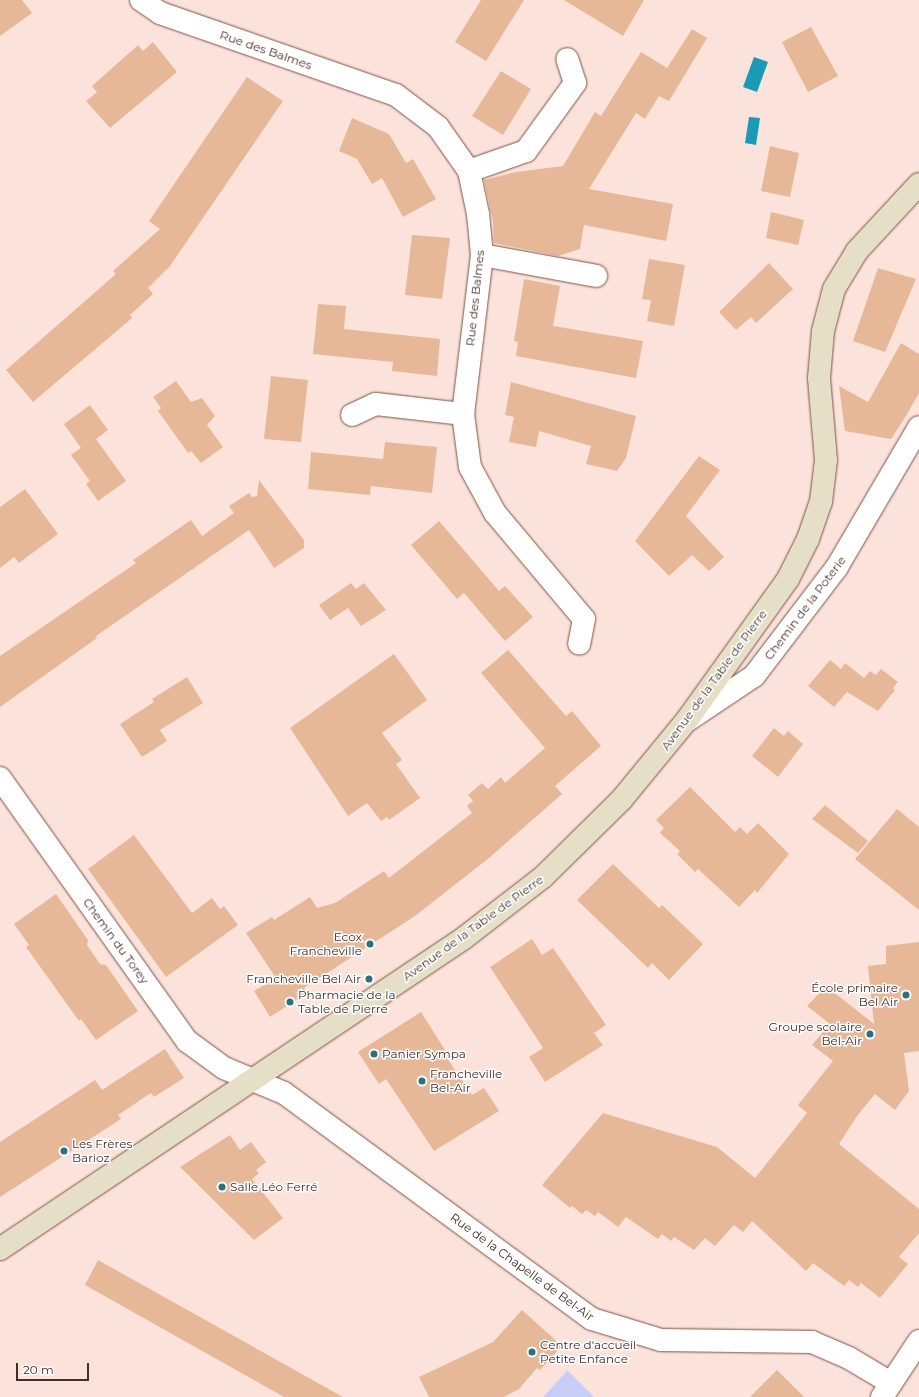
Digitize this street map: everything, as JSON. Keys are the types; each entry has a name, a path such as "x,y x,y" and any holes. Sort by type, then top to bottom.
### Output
{"main road":[{"name":"Avenue de la Table de Pierre","path":"0,1249 253,1081 464,938 544,877 622,799 687,720 788,579 808,539 821,502 826,460 819,378 823,331 834,289 857,251 919,184"}],"street":[{"name":"Rue des Balmes","path":"141,0 160,13 396,95 438,127 469,171 478,214 482,255 463,414 470,467 495,512 584,619 579,644"},
{"path":"469,171 526,151 575,83 567,59"},
{"path":"482,255 596,276"},
{"path":"352,415 376,404 463,414"},
{"name":"Chemin de la Poterie","path":"687,720 754,676 837,567 919,427"},
{"name":"Chemin du Torey","path":"1,781 187,1041 224,1068 253,1081"},
{"name":"Rue de la Chapelle de Bel-Air","path":"253,1081 284,1093 592,1319 661,1340 812,1342 849,1358 887,1390"},
{"path":"887,1390 919,1341"}],"shaded area":[{"path":"754,57 768,62 757,92 743,87"},
{"path":"749,117 760,118 756,145 745,143"},
{"path":"568,1371 594,1397 543,1397"}],"building":[{"path":"0,0 22,0 32,13 0,36"},
{"path":"481,0 524,0 486,61 455,42"},
{"path":"564,0 644,0 623,36"},
{"path":"811,27 838,76 808,92 782,42"},
{"path":"692,29 707,38 669,101 659,96 645,119 636,113 589,189 673,204 666,241 584,225 580,249 558,256 494,243 493,222 484,180 516,172 563,166 595,112 601,116 641,52 667,68"},
{"path":"153,42 177,72 110,128 86,101 97,92 92,86 138,45 143,51"},
{"path":"501,71 531,89 503,135 472,116"},
{"path":"247,77 283,101 170,266 148,288 153,294 130,315 132,318 33,402 6,370 116,274 113,271 160,229 149,221"},
{"path":"352,118 389,134 406,163 413,159 436,199 403,217 382,178 372,184 357,159 339,151"},
{"path":"770,146 799,153 790,197 761,191"},
{"path":"771,212 804,220 798,245 766,238"},
{"path":"412,235 450,238 442,299 405,295"},
{"path":"649,259 685,265 674,326 647,321 651,300 642,299"},
{"path":"769,263 793,289 756,323 751,317 736,330 719,312"},
{"path":"878,268 916,279 885,352 853,341"},
{"path":"524,279 560,286 553,326 643,341 636,378 516,356 518,342 514,341"},
{"path":"318,304 346,306 344,329 440,339 437,376 392,371 393,362 313,354"},
{"path":"901,343 919,354 919,393 906,416 891,439 845,431 839,386 868,402"},
{"path":"271,376 308,380 301,442 264,439"},
{"path":"176,381 191,402 202,398 215,416 207,425 223,447 201,463 191,451 188,453 158,411 161,408 153,397"},
{"path":"511,382 636,416 626,458 617,471 586,464 591,446 539,431 536,447 509,442 514,417 505,415"},
{"path":"90,405 108,430 96,439 126,481 98,501 86,484 90,481 71,455 81,448 64,424"},
{"path":"385,442 437,447 432,493 371,486 370,495 308,489 311,452 383,459"},
{"path":"699,456 720,470 686,516 724,557 709,571 692,555 669,576 635,541"},
{"path":"259,480 304,540 304,548 274,568 249,530 96,636 97,638 0,707 0,656 136,563 133,560 191,520 202,536 234,513 229,506 249,493 252,497 257,496"},
{"path":"25,489 58,534 19,563 14,557 0,568 0,507"},
{"path":"439,521 499,591 505,586 533,617 505,641 464,593 457,599 411,545"},
{"path":"351,583 356,589 364,583 386,610 361,626 348,608 330,620 319,605"},
{"path":"508,650 566,716 572,711 601,746 555,786 562,794 489,858 415,916 304,988 307,993 270,1017 254,991 276,978 246,933 272,917 274,920 310,897 317,908 335,903 384,871 389,878 472,813 467,806 473,801 468,795 482,783 488,789 501,777 505,783 545,748 481,673"},
{"path":"394,654 427,700 382,733 402,760 396,764 420,798 389,820 387,817 381,821 367,803 348,816 290,728"},
{"path":"830,660 841,669 845,663 864,678 870,671 876,675 881,669 898,682 893,688 895,690 878,711 847,692 834,707 808,686"},
{"path":"187,677 203,703 160,730 167,741 142,757 120,724 154,702 152,699"},
{"path":"774,728 784,736 788,731 803,744 778,777 752,756"},
{"path":"690,787 735,832 740,827 747,834 758,823 789,854 757,893 755,890 739,907 698,869 695,872 677,854 680,851 660,833 664,828 656,820"},
{"path":"825,805 868,841 858,853 812,819"},
{"path":"897,809 919,827 919,910 855,859"},
{"path":"134,835 192,913 212,898 220,909 224,906 238,925 166,977 88,869"},
{"path":"613,864 659,908 662,905 703,944 669,980 652,963 648,968 577,900"},
{"path":"56,894 88,940 87,945 100,964 106,965 138,1011 96,1040 81,1019 79,1021 26,947 29,945 14,924"},
{"path":"532,939 542,955 553,948 606,1025 594,1033 603,1045 545,1082 529,1057 543,1048 490,967"},
{"path":"919,942 919,1051 904,1053 909,1091 895,1110 875,1094 857,1116 839,1144 919,1209 919,1233 899,1257 908,1264 880,1298 861,1283 858,1287 849,1280 844,1286 813,1263 806,1271 752,1221 743,1232 734,1225 715,1246 705,1238 694,1250 674,1237 671,1241 662,1234 658,1239 626,1217 618,1227 598,1212 595,1216 586,1210 582,1214 572,1206 570,1208 542,1185 603,1113 717,1147 755,1178 807,1113 798,1105 833,1061 812,1045 830,1024 807,1006 826,986 874,1024 868,966 886,964 886,946"},
{"path":"421,1012 445,1050 443,1052 472,1095 484,1088 499,1111 434,1151 386,1079 379,1084 358,1052"},
{"path":"165,1049 184,1078 154,1097 151,1093 118,1115 121,1119 0,1197 0,1142 95,1080 102,1090"},
{"name":"Salle Léo Ferré","path":"230,1135 240,1150 251,1142 266,1162 256,1170 259,1173 252,1179 283,1218 254,1240 180,1167"},
{"path":"98,1260 343,1397 284,1397 85,1285"},
{"path":"522,1310 562,1346 540,1370 537,1368 519,1389 504,1397 429,1397 419,1377 493,1342"},
{"path":"777,1370 804,1397 750,1397"}],"place":[{"name":"Ecox Francheville","path":"370,944"},
{"name":"Francheville Bel Air","path":"369,979"},
{"name":"École primaire Bel Air","path":"906,995"},
{"name":"Pharmacie de la Table de Pierre","path":"290,1002"},
{"name":"Groupe scolaire Bel-Air","path":"870,1034"},
{"name":"Panier Sympa","path":"374,1054"},
{"name":"Francheville Bel-Air","path":"422,1081"},
{"name":"Les Frères Barioz","path":"64,1151"},
{"name":"Salle Léo Ferré","path":"222,1187"},
{"name":"Centre d'accueil Petite Enfance","path":"532,1352"}]}
